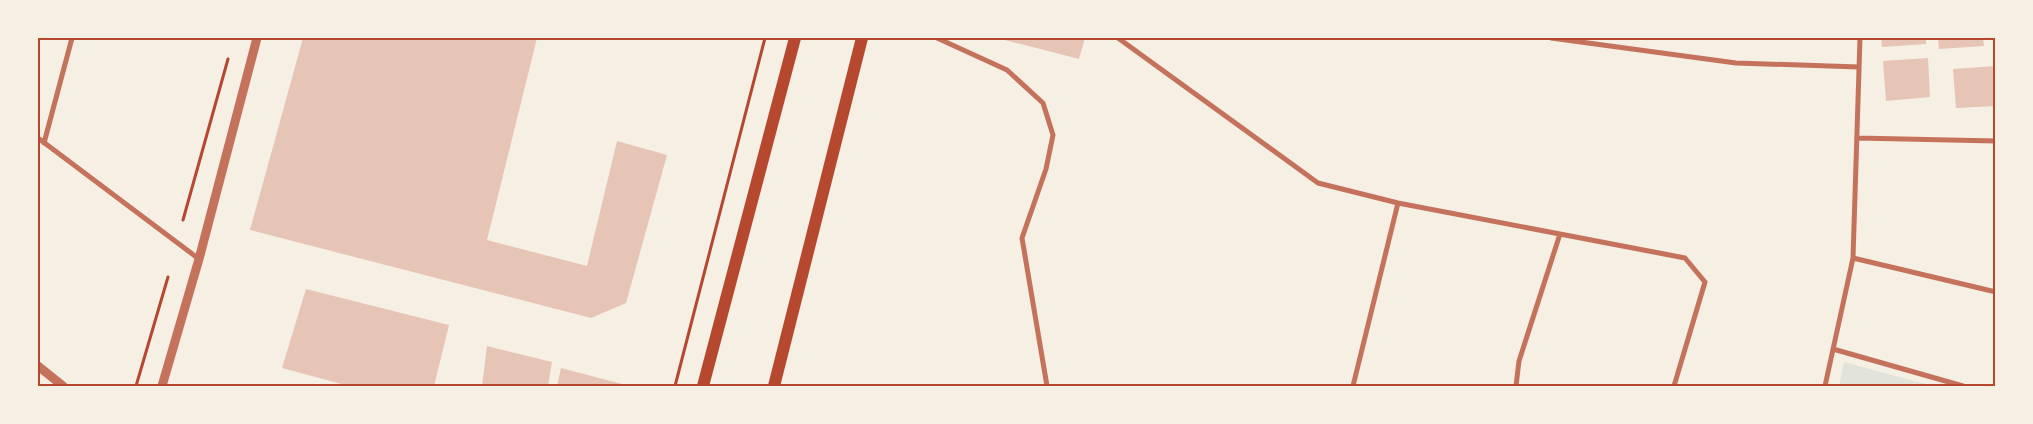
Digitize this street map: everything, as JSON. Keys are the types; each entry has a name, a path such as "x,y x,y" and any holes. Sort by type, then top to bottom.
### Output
{"main road":[{"path":"703,386 795,38"},
{"path":"774,386 862,38"}],"street":[{"path":"44,143 72,38"},
{"path":"162,386 199,260 257,38"},
{"path":"937,38 1007,70 1043,103 1053,135 1046,169 1022,238 1047,386"},
{"path":"1118,38 1318,184 1398,203 1684,258 1705,282 1674,386"},
{"path":"1551,38 1736,63 1859,67"},
{"path":"1825,386 1853,258 1860,38"},
{"path":"38,138 199,260"},
{"path":"1857,138 1996,141"},
{"path":"1353,386 1398,203"},
{"path":"1516,386 1519,361 1560,234"},
{"path":"1853,258 1996,292"},
{"path":"1833,348 1963,386"},
{"path":"38,366 64,386"}],"path":[{"path":"675,386 765,38"},
{"path":"184,220 229,57"},
{"path":"136,386 168,277"}],"shaded area":[{"path":"1844,362 1933,386 1839,386"}],"building":[{"path":"303,38 537,38 487,240 587,266 617,141 667,155 626,303 591,318 250,230"},
{"path":"997,38 1085,38 1079,59"},
{"path":"1881,38 1926,38 1926,44 1882,47"},
{"path":"1938,38 1983,38 1984,46 1939,49"},
{"path":"1928,58 1930,97 1886,101 1883,61"},
{"path":"1996,66 1996,106 1956,108 1953,69"},
{"path":"306,289 449,325 434,386 349,386 282,368"},
{"path":"487,346 552,362 548,386 482,386"},
{"path":"561,368 622,384 621,386 557,386"}]}
